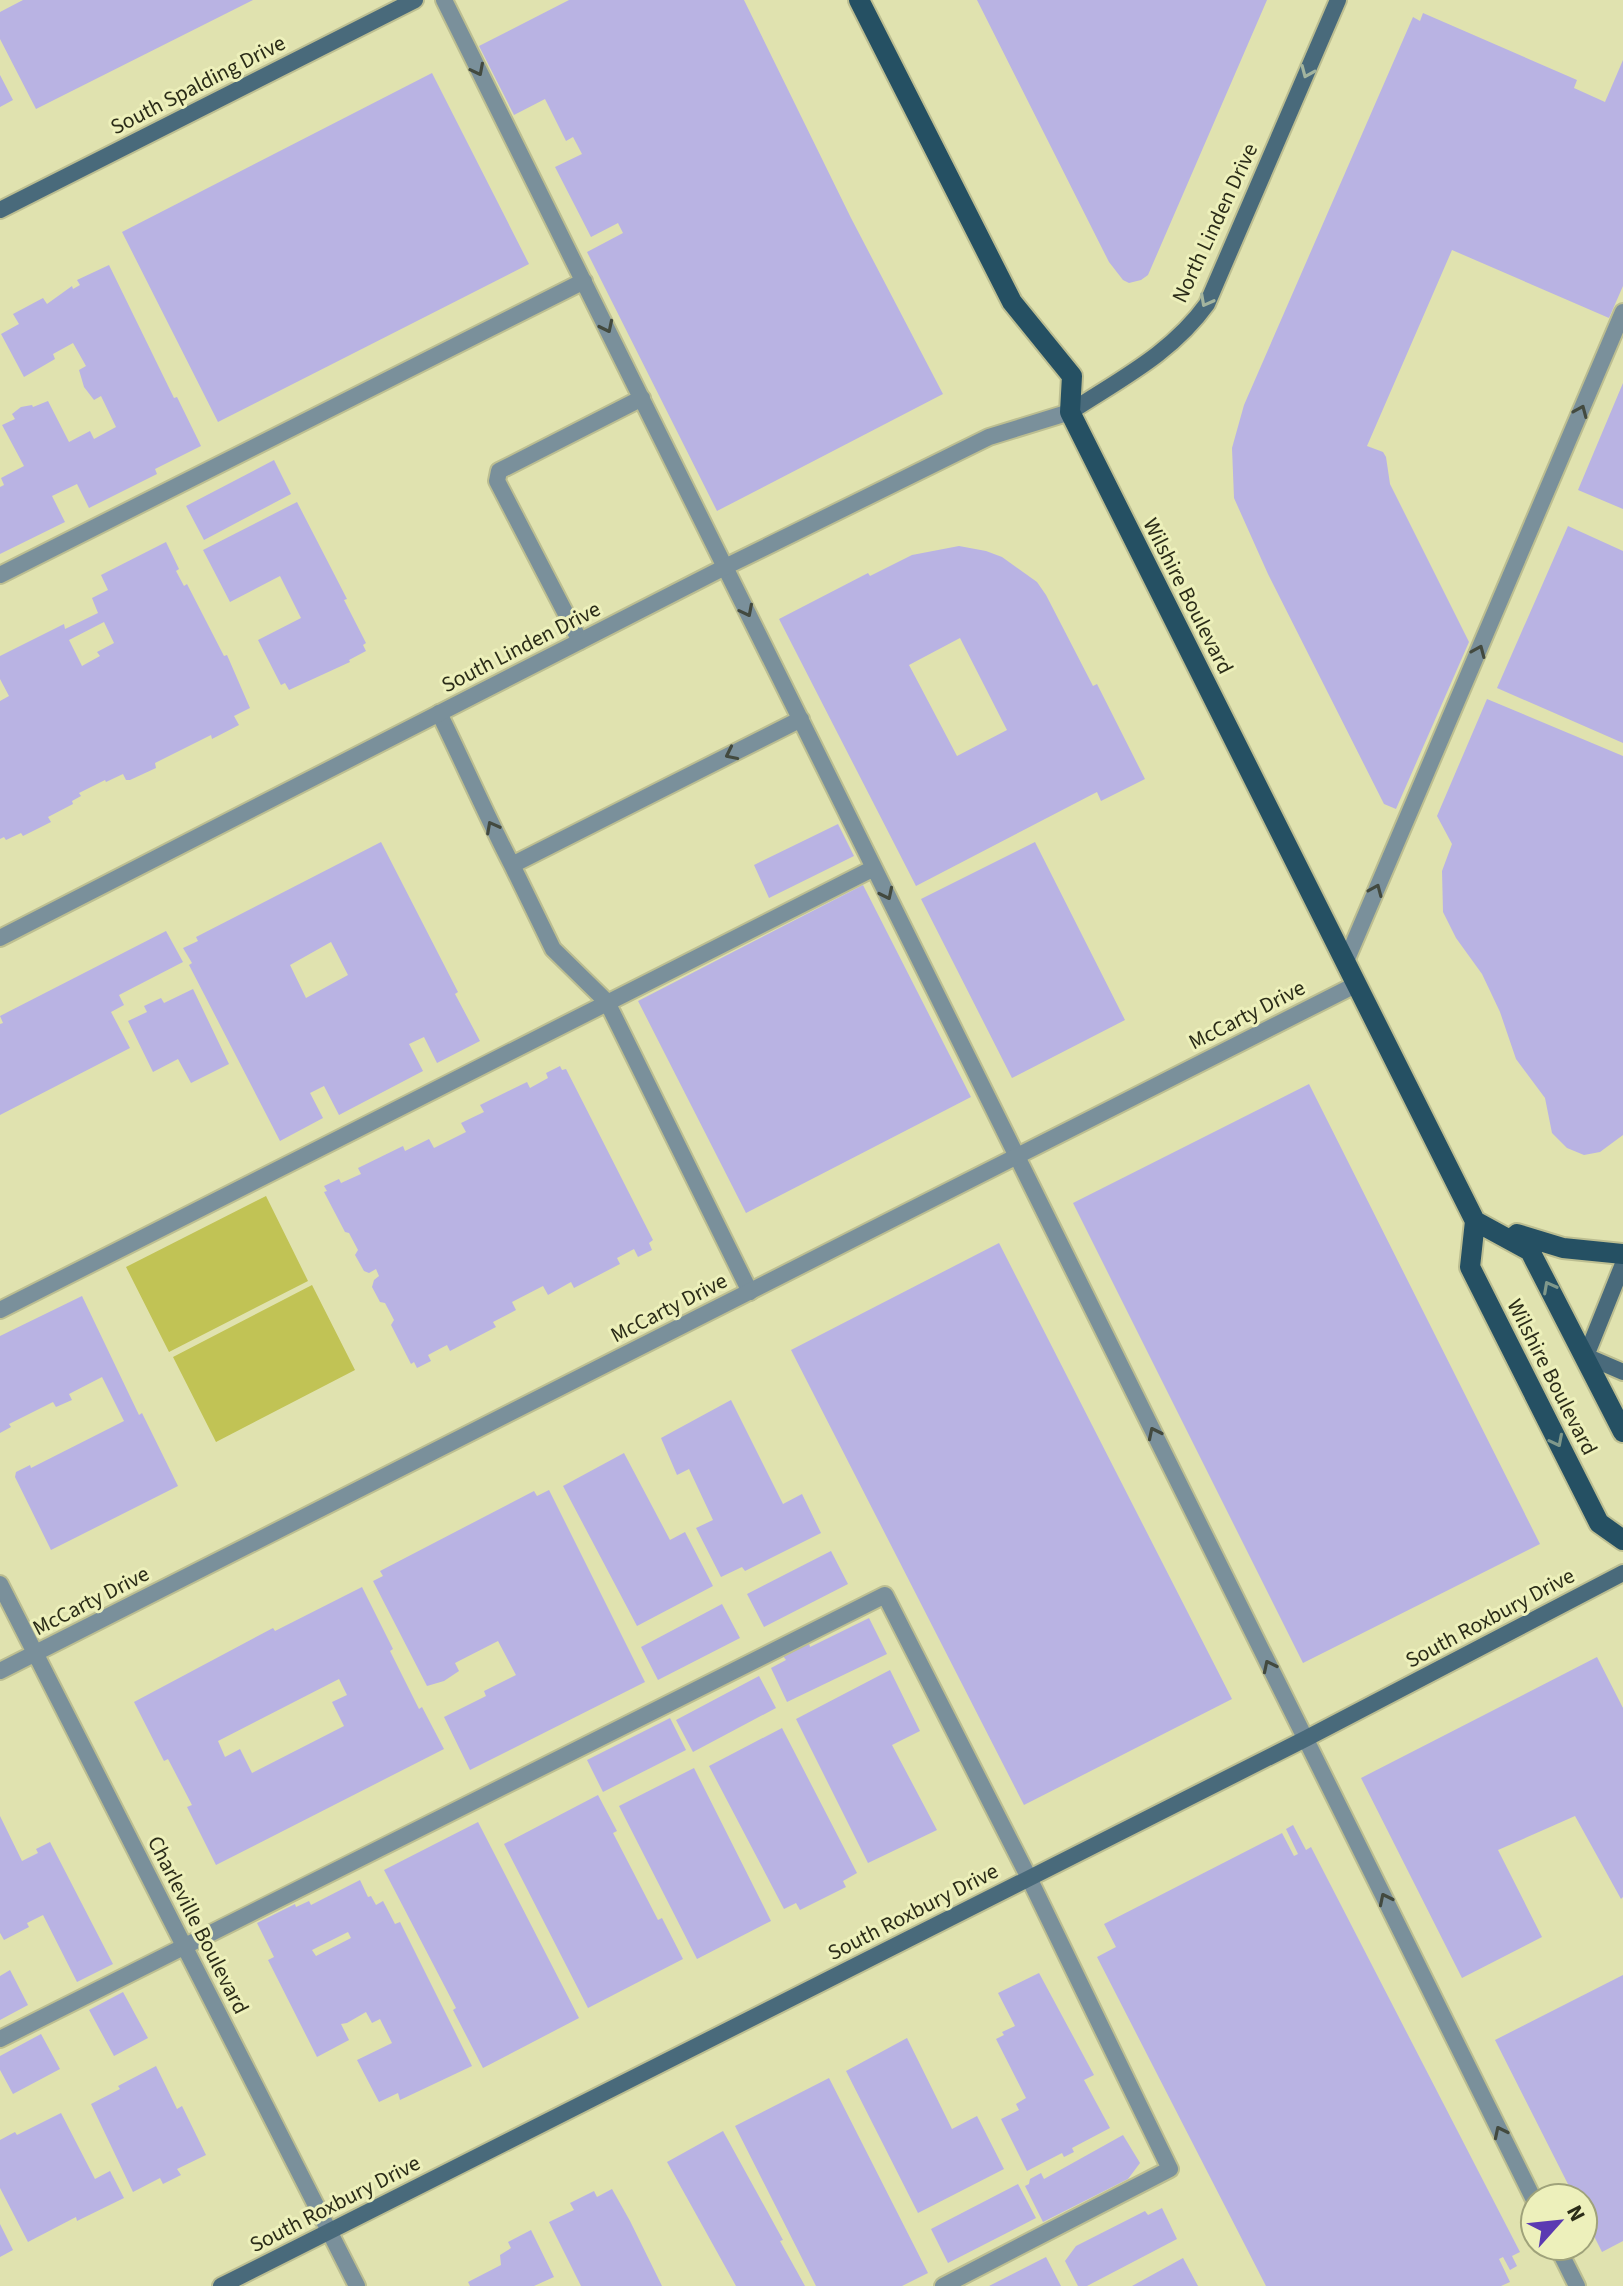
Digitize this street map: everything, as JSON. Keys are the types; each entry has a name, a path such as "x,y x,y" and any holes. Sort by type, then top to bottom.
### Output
{"main road":[{"name":"Wilshire Boulevard","path":"859,0 1012,302 1072,376 1070,412 1475,1221 1470,1267 1599,1523 1623,1540"},
{"name":"Wilshire Boulevard","path":"1475,1221 1530,1251 1623,1432"},
{"path":"1475,1221 1563,1248 1623,1254"}],"street":[{"name":"South Spalding Drive","path":"0,210 415,0"},
{"path":"444,0 1525,2182"},
{"name":"North Linden Drive","path":"1070,412 1171,346 1207,304 1338,0"},
{"path":"0,575 584,281"},
{"path":"1346,961 1623,312"},
{"path":"580,641 497,481 499,471 642,398"},
{"name":"South Linden Drive","path":"0,938 725,567 989,437 1070,412"},
{"path":"439,713 553,949 607,1002 750,1292"},
{"path":"512,865 801,719"},
{"path":"0,1310 874,868"},
{"name":"McCarty Drive","path":"0,1671 1357,984"},
{"path":"1623,1264 1586,1356 1623,1372"},
{"name":"South Roxbury Drive","path":"221,2286 1307,1738 1623,1573"},
{"name":"Charleville Boulevard","path":"0,1584 357,2286"},
{"path":"0,2039 885,1595 1029,1878 1170,2169 943,2286"},
{"path":"1565,2262 1577,2286"}],"shaded area":[{"path":"266,1196 308,1281 169,1352 126,1267"},
{"path":"312,1285 355,1370 216,1442 173,1357"}],"building":[{"path":"23,0 253,0 36,109 0,39 0,12"},
{"path":"569,0 744,0 851,218 943,394 717,511 587,252 623,233 618,223 591,237 555,167 582,154 573,137 566,141 545,99 514,115 479,46"},
{"path":"977,0 1267,0 1148,275 1141,280 1129,283 1123,280 1109,262"},
{"path":"1423,13 1577,80 1574,88 1605,102 1623,60 1623,286 1609,318 1452,250 1367,446 1383,452 1386,457 1390,484 1469,642 1396,809 1384,804 1268,574 1234,498 1232,448 1244,405 1413,17 1420,21"},
{"path":"432,73 529,264 218,422 122,232"},
{"path":"0,75 13,100 0,107"},
{"path":"109,265 201,446 155,469 157,474 89,508 77,484 52,496 65,522 0,554 0,487 4,485 1,478 24,466 2,425 15,419 12,414 21,407 33,407 48,401 69,442 90,431 94,439 116,427 101,396 94,400 84,387 79,370 86,366 73,343 53,354 55,359 24,377 1,334 19,324 13,314 43,298 47,304 72,286 73,289 80,285 77,280"},
{"path":"1623,383 1623,509 1578,490"},
{"path":"274,460 291,494 204,540 186,506"},
{"path":"297,502 347,599 344,600 366,643 363,645 366,651 350,662 289,690 285,683 281,685 258,640 301,618 280,576 230,602 203,550"},
{"path":"1568,526 1623,551 1623,743 1497,688"},
{"path":"166,542 179,569 176,571 184,586 187,584 224,656 227,655 250,708 234,716 239,725 212,739 211,735 155,763 156,768 130,780 126,780 123,774 105,780 79,793 81,796 72,801 73,804 48,817 51,822 23,836 21,833 6,840 4,837 0,839 0,701 9,696 0,679 0,656 64,624 65,629 98,613 92,598 108,590 101,575","holes":["104,622 114,643 97,652 100,656 82,666 69,640"]},
{"path":"959,546 986,551 1002,557 1037,582 1093,686 1097,684 1145,779 1101,801 1097,792 916,886 779,619 868,573 870,576 912,555","holes":["960,638 1007,730 957,756 909,665"]},
{"path":"1487,699 1623,756 1623,1135 1600,1152 1584,1155 1567,1148 1552,1133 1545,1098 1516,1059 1500,1012 1482,974 1456,938 1443,912 1442,871 1452,844 1437,816"},
{"path":"838,824 854,856 769,898 754,865"},
{"path":"381,842 480,1041 437,1063 424,1037 409,1044 423,1071 339,1115 324,1086 310,1093 323,1118 280,1141 189,965 192,963 183,948 198,941 196,937","holes":["331,942 348,975 306,998 290,965"]},
{"path":"1035,842 1125,1020 1012,1078 921,899"},
{"path":"863,885 971,1097 746,1213 638,1001"},
{"path":"166,931 183,962 119,995 124,1005 111,1012 130,1048 0,1115 0,1024 3,1023 0,1016"},
{"path":"193,989 229,1064 191,1083 178,1059 153,1072 128,1021 147,1012 144,1006 161,998 164,1003"},
{"path":"560,1066 562,1070 566,1069 653,1240 649,1243 652,1250 638,1257 634,1249 617,1258 620,1264 574,1288 571,1282 548,1295 543,1286 512,1302 516,1310 493,1322 496,1327 450,1351 447,1345 428,1355 431,1361 417,1368 414,1362 411,1364 391,1325 394,1320 385,1303 380,1302 372,1287 379,1276 376,1269 369,1273 364,1271 355,1255 358,1250 349,1233 345,1232 324,1192 327,1191 324,1186 361,1174 358,1168 403,1146 405,1151 429,1139 434,1148 466,1132 461,1123 484,1112 480,1105 527,1082 530,1088 548,1078 546,1073"},
{"path":"1309,1084 1540,1544 1303,1663 1073,1203"},
{"path":"999,1243 1232,1699 1024,1805 791,1350"},
{"path":"82,1296 139,1415 142,1413 178,1486 51,1550 15,1477 16,1472 30,1465 31,1468 124,1421 102,1377 69,1394 72,1400 56,1407 53,1402 9,1424 11,1427 0,1433 0,1336"},
{"path":"731,1400 783,1504 802,1494 821,1533 745,1571 742,1567 721,1577 696,1528 713,1520 689,1469 677,1475 661,1438"},
{"path":"624,1453 670,1540 685,1532 713,1586 637,1626 563,1486"},
{"path":"549,1490 645,1682 470,1770 444,1717 486,1696 484,1691 516,1675 498,1641 455,1663 459,1671 444,1681 427,1686 373,1581 383,1576 380,1571 534,1491 537,1496"},
{"path":"831,1551 848,1584 764,1627 747,1594"},
{"path":"362,1587 419,1709 422,1707 444,1749 216,1865 187,1807 192,1805 168,1759 164,1761 134,1702 273,1628 275,1631","holes":["339,1679 347,1695 332,1702 344,1726 252,1773 240,1749 225,1757 218,1741"]},
{"path":"722,1604 740,1638 658,1680 641,1647"},
{"path":"869,1618 887,1654 787,1702 771,1668 786,1660 783,1656 809,1643 810,1647"},
{"path":"1597,1657 1623,1708 1623,1897 1621,1899 1575,1816 1498,1850 1542,1937 1462,1978 1361,1778"},
{"path":"890,1670 920,1731 892,1745 937,1830 868,1863 796,1719"},
{"path":"759,1676 776,1708 693,1752 676,1720"},
{"path":"670,1718 686,1750 603,1792 587,1760"},
{"path":"782,1728 857,1873 843,1881 846,1887 800,1910 796,1903 784,1909 709,1766"},
{"path":"694,1768 771,1921 697,1959 619,1806"},
{"path":"598,1795 617,1831 613,1833 658,1920 662,1918 683,1959 588,2008 504,1844"},
{"path":"0,1816 22,1861 50,1842 113,1964 77,1982 43,1915 27,1923 29,1927 4,1940 0,1933"},
{"path":"478,1822 579,2018 483,2068 453,2010 456,2008 384,1870"},
{"path":"1293,1825 1306,1850 1311,1847 1519,2250 1512,2256 1517,2266 1510,2270 1503,2257 1499,2259 1510,2282 1501,2286 1266,2286 1097,1957 1116,1947 1104,1924 1282,1833 1294,1856 1298,1854 1286,1829"},
{"path":"360,1880 368,1897 371,1896 376,1905 383,1901 395,1924 400,1922 472,2066 400,2100 398,2093 379,2102 357,2060 392,2043 380,2019 372,2023 366,2012 341,2024 349,2040 317,2057 268,1960 274,1957 257,1923 295,1904 296,1907 309,1901 311,1905","holes":["348,1932 351,1938 316,1956 312,1950"]},
{"path":"10,1970 28,2005 0,2020 0,1976"},
{"path":"1039,1973 1094,2075 1084,2080 1110,2128 1072,2148 1074,2152 1064,2157 1062,2153 1027,2171 1001,2119 1019,2110 1016,2104 1026,2098 996,2039 1015,2026 998,1993"},
{"path":"1623,1975 1623,2241 1602,2252 1599,2246 1599,2182 1567,2182 1495,2040"},
{"path":"123,1992 148,2038 114,2056 89,2010"},
{"path":"41,2034 60,2069 13,2094 0,2070 0,2056"},
{"path":"907,2038 952,2129 977,2116 1004,2169 918,2213 846,2071"},
{"path":"156,2066 177,2109 182,2106 206,2155 177,2169 181,2175 163,2184 160,2178 133,2192 91,2104"},
{"path":"829,2078 928,2273 902,2286 816,2286 735,2126"},
{"path":"61,2113 95,2179 110,2171 124,2198 77,2221 76,2217 28,2242 0,2188 0,2140"},
{"path":"723,2131 805,2286 736,2286 667,2162"},
{"path":"1123,2135 1140,2163 1128,2179 1043,2222 1025,2186 1030,2179 1041,2173 1044,2179"},
{"path":"1018,2184 1036,2218 948,2263 931,2229"},
{"path":"612,2189 662,2286 581,2286 549,2222 574,2210 570,2203 594,2191 597,2197"},
{"path":"1162,2208 1177,2239 1087,2286 1078,2286 1065,2261 1076,2246 1145,2211 1148,2215"},
{"path":"0,2224 13,2250 0,2257"},
{"path":"531,2230 554,2277 534,2286 470,2286 468,2282 501,2265 500,2255 511,2248 508,2242"},
{"path":"1046,2257 1061,2286 989,2286"},
{"path":"1183,2258 1198,2286 1132,2286"}]}
